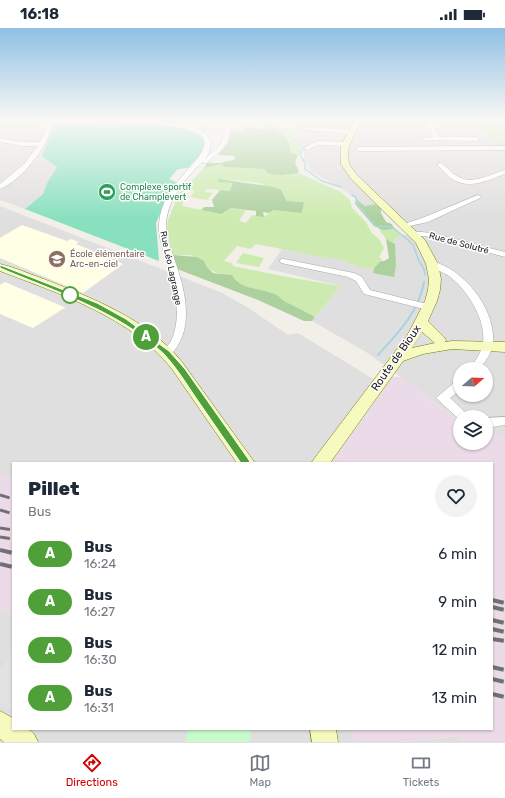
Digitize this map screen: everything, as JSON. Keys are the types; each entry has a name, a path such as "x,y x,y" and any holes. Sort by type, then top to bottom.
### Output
{"main road":[{"name":"Route de Bioux","path":"321,462 414,336 421,321 422,305 434,290 435,278 432,264 426,250 409,229 380,203 349,171 344,158 345,152"},
{"path":"0,267 56,288 110,313 124,321 166,353 182,371 245,462"},
{"path":"421,321 429,331 436,344"},
{"path":"414,336 436,344 505,347"},
{"path":"398,357 436,344"},
{"path":"0,724 25,742"},
{"path":"323,730 325,742"}],"street":[{"path":"0,187 32,161 38,152"},
{"name":"Rue Léo Lagrange","path":"166,353 176,342 181,316 177,289 163,235 162,225 167,207 177,187 206,152"},
{"path":"177,187 190,180 208,158 216,152"},
{"path":"440,166 442,166 457,179 470,183 505,172"},
{"path":"409,229 425,220 478,197"},
{"name":"Rue de Solutré","path":"409,229 505,255"},
{"path":"284,261 351,275 360,280 368,292 422,305"},
{"path":"432,264 454,275 481,308 486,327 488,347 479,362"},
{"path":"453,389 442,398 456,410"},
{"path":"493,422 505,421"}],"shaded area":[{"path":"0,152 44,152 42,156 57,167 47,183 43,194 25,209 0,200"},
{"path":"304,152 505,152 505,438 493,435 493,410 453,410 453,417 366,352 312,321 341,286 268,269 282,249 327,258 333,257 361,266 374,268 374,273 396,265 394,239 407,234 375,204 365,206 341,188 312,172 304,159"},
{"path":"0,206 220,292 247,307 288,335 298,333 385,386 333,462 12,462 12,479 0,474"},
{"name":"École élémentaire Arc-en-ciel","path":"22,225 67,241 71,239 79,242 76,244 123,264 83,293 0,258 0,238"},
{"path":"5,282 66,307 33,328 0,314 0,285"},
{"path":"392,377 401,377 453,417 453,450 493,450 493,435 505,438 505,742 462,742 458,736 403,742 356,742 351,730 493,730 493,462 333,462"},
{"path":"0,474 12,479 12,613 0,609"},
{"path":"0,609 12,613 12,730 351,730 356,742 0,742"},
{"path":"12,652 12,709 0,701 0,670"},
{"path":"458,736 462,742 403,742"}],"green space":[{"name":"Complexe sportif de Champlevert","path":"43,152 203,152 188,168 178,169 169,179 176,182 169,193 156,223 159,261 25,209 43,194 47,183 57,167 42,156"},
{"path":"220,152 291,152 298,155 295,163 299,171 298,173 283,175 269,174 264,169 224,167 222,164 204,168 207,163 220,163 234,160 235,156 218,155"},
{"path":"291,152 300,152 298,155"},
{"path":"222,164 224,167 264,169 283,175 298,173 341,192 350,200 352,208 366,222 371,232 379,239 384,248 379,257 382,259 376,267 367,268 356,266 339,259 256,244 250,249 237,246 224,261 232,263 233,266 341,286 315,317 284,301 271,292 241,284 232,275 212,271 204,261 190,255 173,255 167,231 168,220 179,193 204,168","holes":["232,180 260,183 285,196 287,201 304,202 302,213 273,210 264,217 252,215 246,223 239,221 246,210 231,208 221,214 182,206 184,197 182,194 187,189 195,191 190,197 207,200 213,193 205,192 207,189 230,191 233,183 218,182"]},
{"path":"219,179 274,187 281,190 287,201 304,202 302,213 273,210 269,213 263,212 264,217 256,216 256,211 231,208 221,214 201,210 204,207 214,207 212,200 220,190 230,191 233,183 217,182"},
{"path":"356,199 365,206 375,204 381,209 381,213 386,222 392,224 394,229 383,230 374,226 355,204"},
{"path":"378,228 383,230 394,229 402,236 394,239 395,244 386,239"},
{"path":"386,239 395,244 396,265 394,277 373,273 374,268 381,261 389,258"},
{"path":"243,253 264,258 259,267 236,263"},
{"path":"173,255 197,257 204,261 213,273 232,275 241,284 271,292 284,301 315,317 312,321 304,321 258,300 177,269"},
{"path":"188,730 251,730 250,742 185,742"}],"waterway":[{"path":"301,152 300,155 305,163 305,169 322,181 341,187"},
{"path":"352,195 356,197 357,204 376,226 392,227 413,245 419,261 424,269 425,275"},
{"path":"378,355 407,322 418,303 424,282"}],"railway":[{"path":"0,495 12,499"},
{"path":"0,510 12,514"},
{"path":"0,528 12,530"},
{"path":"0,537 12,539"},
{"path":"0,550 12,553"},
{"path":"0,564 12,567"},
{"path":"493,600 505,603"},
{"path":"493,607 505,610"},
{"path":"493,620 505,623"},
{"path":"493,629 505,632"},
{"path":"493,639 505,641"},
{"path":"493,667 505,670"},
{"path":"493,679 505,682"},
{"path":"493,694 505,697"}],"bus line":[{"name":"A","path":"0,267 94,305 124,321 159,347 182,371 245,462"}],"place":[{"name":"Complexe sportif de Champlevert","path":"107,192"},
{"name":"École élémentaire Arc-en-ciel","path":"57,259"}]}
